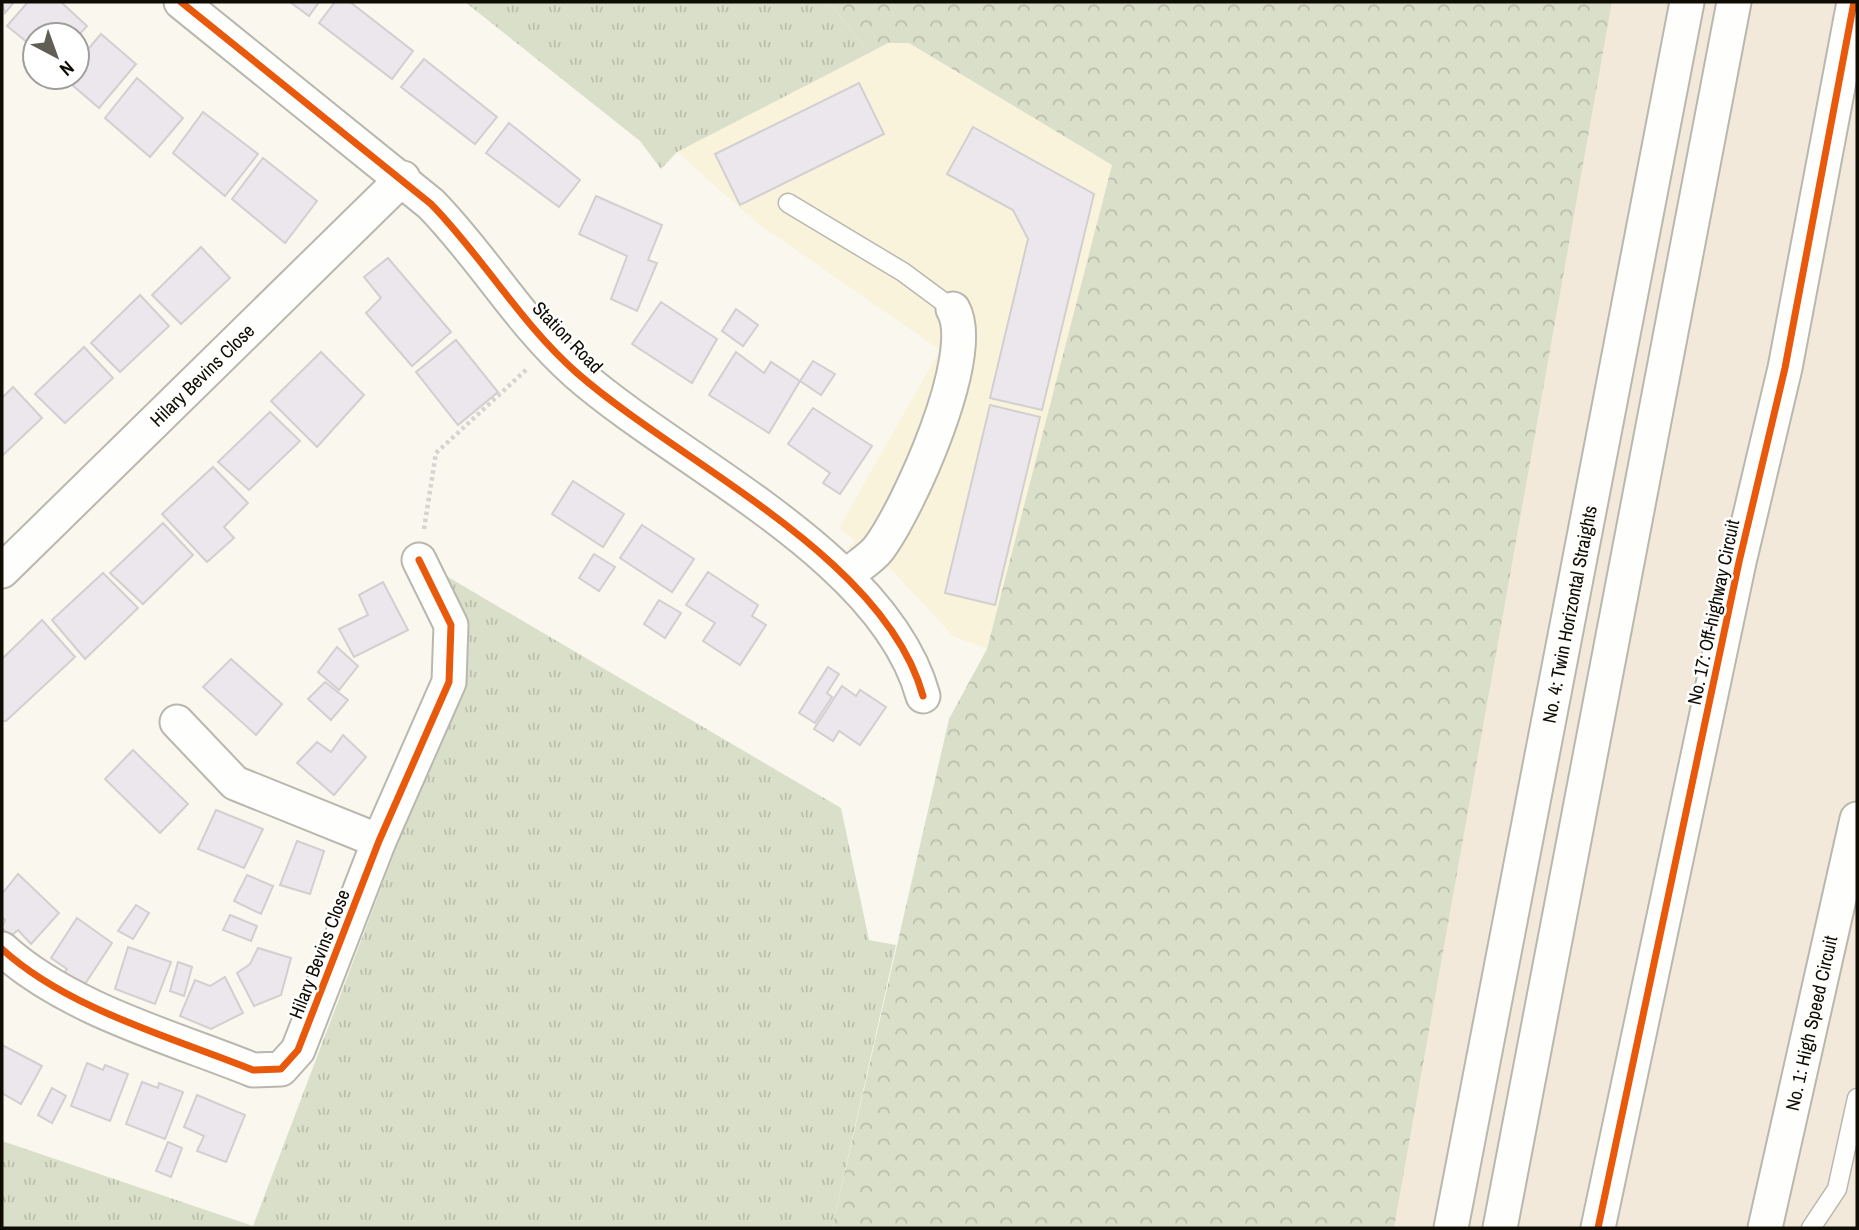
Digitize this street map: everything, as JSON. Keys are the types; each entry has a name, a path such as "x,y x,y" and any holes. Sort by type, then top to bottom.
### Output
{"street":[{"name":"Station Road","path":"181,2 262,69 403,178 458,231 551,347 612,402 796,534 846,576 903,646 915,670 923,696"},
{"name":"No. 4: Twin Horizontal Straights","path":"1451,1228 1687,2"},
{"path":"1500,1228 1734,2"},
{"name":"No. 17: Off-highway Circuit","path":"1598,1228 1739,562 1785,368 1854,2"},
{"name":"Hilary Bevins Close","path":"2,570 403,178"},
{"path":"846,576 877,551 899,518 923,468 953,373 958,318 953,309"},
{"name":"Hilary Bevins Close","path":"2,949 21,967 80,1001 253,1070 281,1069 298,1050 379,841 449,682 452,625 419,560"},
{"path":"177,722 235,783 379,841"},
{"name":"No. 1: High Speed Circuit","path":"1765,1228 1857,819"}],"lane":[{"path":"788,203 903,272 953,309"},
{"path":"1811,1228 1837,1189 1857,1098"}],"path":[{"path":"419,560 436,453 551,347"}],"shaded area":[{"path":"1612,2 1857,2 1857,1228 1394,1228"},
{"path":"888,43 909,43 1112,165 987,649 953,636 889,567 874,576 848,548 855,541 839,528 940,350 756,222 677,152"}],"green space":[{"path":"465,2 829,2 869,53 677,152 661,169 640,141"},
{"path":"829,2 1612,2 1394,1228 832,1228 949,719 987,649 1112,165 909,43 888,43 869,53"},
{"path":"419,560 841,808 869,940 896,945 832,1228 2,1228 2,1141 253,1226 457,687"}],"building":[{"path":"2,2 14,2 5,13"},
{"path":"28,2 61,2 82,21 21,21 21,37 7,26"},
{"path":"290,2 319,2 309,16"},
{"path":"335,2 350,2 413,51 392,79 319,23"},
{"path":"101,34 136,64 99,108 79,91 91,91 91,46"},
{"path":"424,59 497,117 475,144 401,87"},
{"path":"137,78 183,118 150,157 105,118"},
{"path":"859,83 884,134 740,205 715,154"},
{"path":"203,112 258,154 225,196 173,153"},
{"path":"509,123 580,180 559,207 486,153"},
{"path":"973,127 1094,194 1042,410 990,398 1028,239 1013,210 947,174"},
{"path":"263,158 317,201 285,243 232,199"},
{"path":"596,196 662,225 648,260 657,263 637,311 611,299 627,256 579,234"},
{"path":"201,247 230,278 181,324 152,295"},
{"path":"388,258 451,332 412,366 366,313 381,298 364,277"},
{"path":"140,295 169,326 120,372 91,343"},
{"path":"661,302 717,339 692,383 632,344"},
{"path":"736,309 758,325 743,346 722,331"},
{"path":"456,340 498,392 458,425 416,372"},
{"path":"84,347 113,378 65,423 35,394"},
{"path":"321,352 364,395 317,447 271,401"},
{"path":"736,352 764,373 771,362 800,381 769,433 709,395"},
{"path":"813,361 835,374 821,395 800,381"},
{"path":"13,387 42,418 2,456 2,398"},
{"path":"990,405 1040,417 995,605 945,593"},
{"path":"813,408 872,446 840,494 823,483 830,473 788,444"},
{"path":"270,412 300,441 249,490 218,462"},
{"path":"213,467 248,503 224,527 234,538 207,562 162,514"},
{"path":"573,481 624,514 603,547 552,514"},
{"path":"163,523 193,555 143,604 110,573"},
{"path":"642,525 694,559 672,592 620,558"},
{"path":"594,554 615,567 599,591 579,578"},
{"path":"708,572 758,605 752,616 766,625 740,665 703,641 715,623 686,605"},
{"path":"103,573 138,608 85,659 52,620"},
{"path":"383,582 408,630 354,657 339,629 368,615 359,595"},
{"path":"659,600 681,613 665,638 644,624"},
{"path":"42,620 75,657 6,721 2,721 2,659"},
{"path":"337,647 358,666 339,690 318,672"},
{"path":"231,659 282,704 256,735 203,687"},
{"path":"828,667 839,674 827,693 832,697 815,723 799,713"},
{"path":"325,682 348,700 331,720 308,699"},
{"path":"842,686 856,696 860,690 886,707 860,745 839,731 833,741 814,729"},
{"path":"343,735 366,757 334,795 297,763 317,742 331,752"},
{"path":"133,750 188,804 160,833 105,779"},
{"path":"216,810 263,829 244,868 198,849"},
{"path":"297,841 324,851 310,894 280,885"},
{"path":"18,874 59,913 31,944 18,930 11,936 2,928 5,920 2,917 2,894"},
{"path":"247,875 273,886 261,914 234,901"},
{"path":"136,905 149,913 133,939 118,931"},
{"path":"230,915 257,926 251,941 223,930"},
{"path":"77,918 112,943 85,984 64,973 67,969 51,958"},
{"path":"128,947 171,962 155,1004 115,989"},
{"path":"258,948 291,958 281,995 254,1006 237,973 250,964"},
{"path":"178,962 192,967 184,996 170,991"},
{"path":"225,977 243,1013 211,1029 180,1016 195,980 210,986"},
{"path":"2,1045 42,1066 21,1104 2,1093"},
{"path":"87,1063 103,1070 105,1065 128,1074 110,1121 71,1106"},
{"path":"142,1082 158,1088 159,1083 183,1092 165,1139 126,1124"},
{"path":"52,1088 66,1096 52,1123 38,1115"},
{"path":"197,1095 245,1115 226,1162 197,1151 204,1136 184,1127"},
{"path":"168,1142 182,1148 171,1177 156,1171"}],"cycle path":[{"path":"181,2 431,204 538,333 577,373 620,407 775,516 824,557 868,600 901,646 923,696"},
{"path":"1598,1228 1739,562 1785,368 1854,2"},
{"path":"2,949 58,989 121,1020 253,1070 281,1069 298,1050 379,841 449,682 451,625 419,560"}]}
